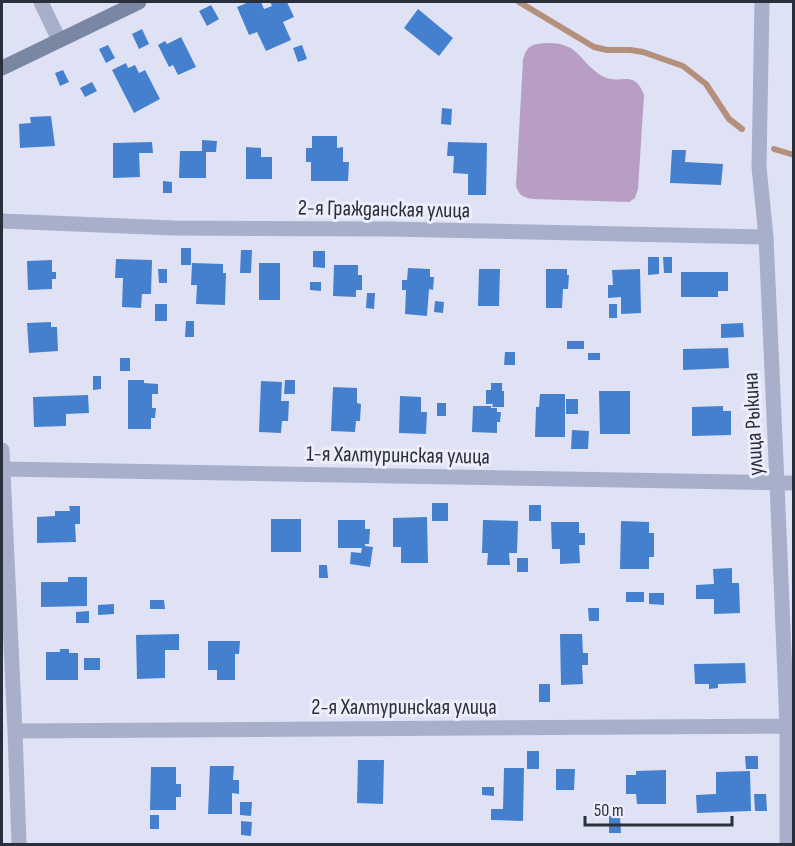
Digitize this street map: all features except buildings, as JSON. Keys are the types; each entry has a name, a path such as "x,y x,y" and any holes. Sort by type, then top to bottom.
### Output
{"main road":[{"path":"2,68 139,2"}],"street":[{"path":"41,2 59,40"},
{"name":"улица Рыкина","path":"762,2 759,167 766,237 790,726 787,844"},
{"name":"2-я Гражданская улица","path":"2,221 173,228 386,229 766,237"},
{"path":"2,450 18,844"},
{"name":"1-я Халтуринская улица","path":"3,469 794,483"},
{"name":"2-я Халтуринская улица","path":"15,731 790,726"}],"shaded area":[{"path":"548,43 567,46 602,76 609,79 631,80 640,87 644,95 638,189 635,198 629,202 533,199 520,194 517,189 523,60 526,51 531,46"}],"waterway":[{"path":"519,2 594,47 643,52 683,66 706,84 729,119 742,129"},
{"path":"774,149 794,155"}]}
